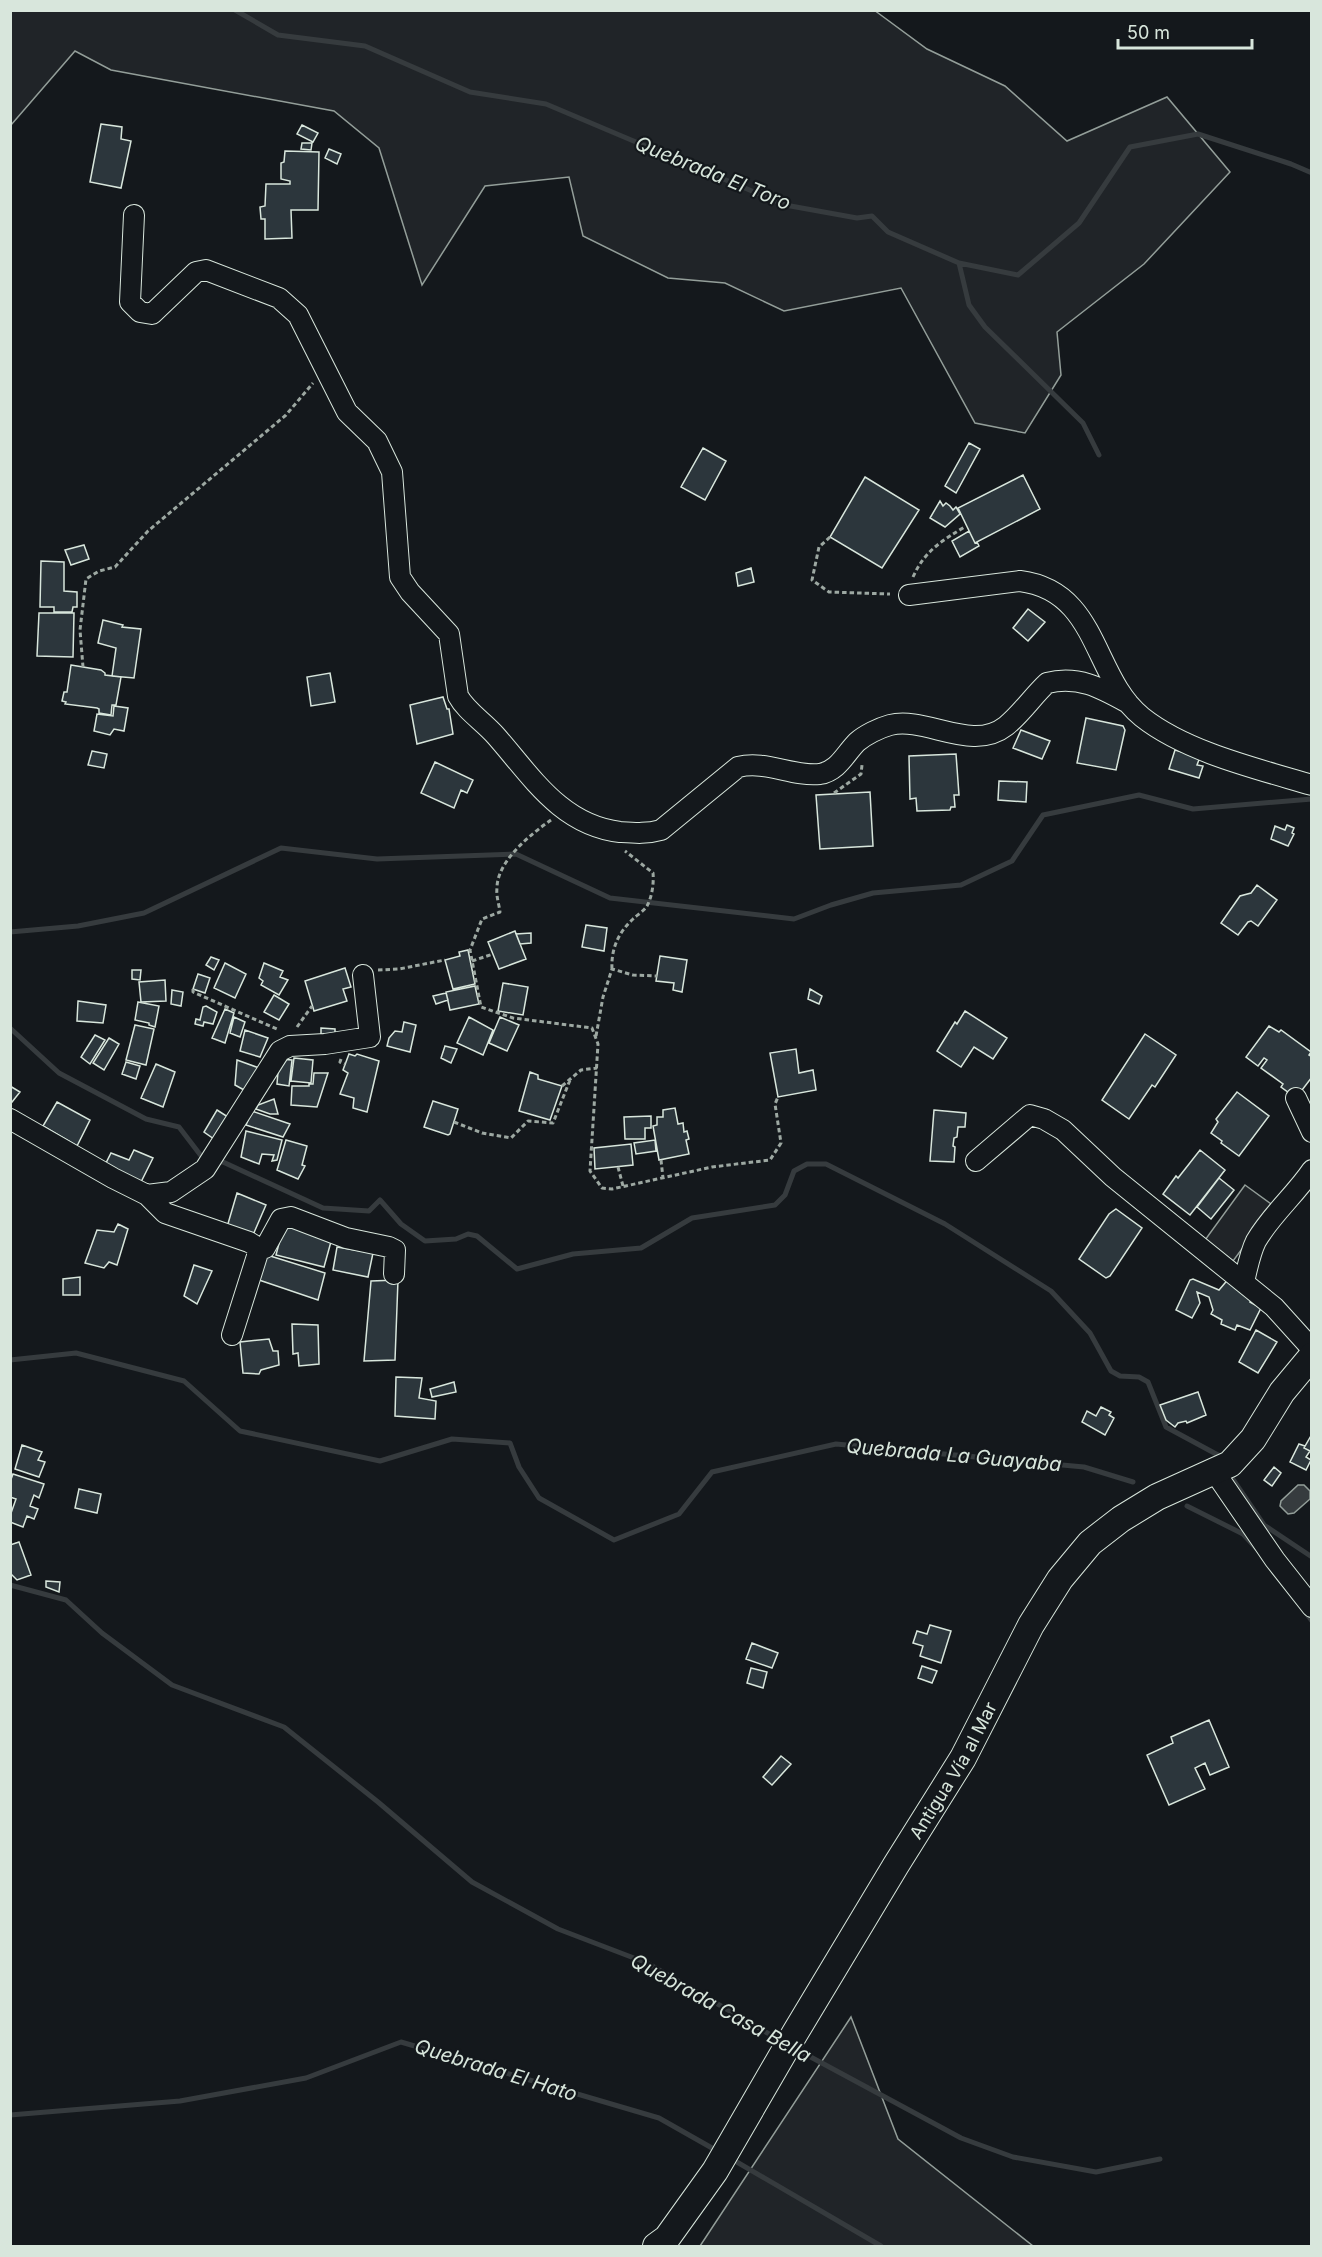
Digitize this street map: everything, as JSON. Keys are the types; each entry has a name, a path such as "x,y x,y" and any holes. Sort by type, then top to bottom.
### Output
{"main road":[{"name":"Antigua Vía al Mar","path":"656,2247 667,2238 721,2161 795,2033 963,1758 1031,1625 1060,1579 1090,1543 1121,1519 1157,1497 1230,1464 1253,1439 1282,1392 1311,1356"}],"street":[{"path":"134,215 130,302 140,312 152,314 196,272 206,270 279,298 298,315 347,412 377,441 393,472 400,577 410,592 448,634 458,696 462,704 483,722 564,811 599,828 649,834 661,830 725,776 738,767 751,763 809,774 822,773 835,768 859,740 891,725 904,724 979,737 994,733 1006,726 1047,683 1054,681 1080,681 1096,686 1128,703"},
{"path":"909,595 1020,580 1035,582 1050,589 1074,608 1128,703 1141,716 1178,740 1254,768 1311,785"},
{"path":"147,1195 171,1192 205,1170 283,1050 290,1046 325,1044 370,1037 363,975"},
{"path":"1296,1098 1311,1132"},
{"path":"976,1161 1030,1115 1044,1119 1063,1130 1113,1177 1274,1307 1311,1349"},
{"path":"10,1119 147,1195 165,1213 249,1242 257,1247 257,1256 232,1335"},
{"path":"1244,1282 1256,1243 1272,1219 1300,1188 1311,1170"},
{"path":"257,1250 265,1248 281,1219 291,1217 346,1238 395,1250 394,1274"},
{"path":"1214,1471 1275,1560 1311,1606"}],"path":[{"path":"83,667 80,630 86,579 115,567 148,531 286,415 305,394 324,367"},
{"path":"830,537 819,547 812,580 829,592 909,595 910,584 920,561 937,544 966,526"},
{"path":"564,811 528,837 506,863 496,887 500,912 482,919 470,950 481,1007 513,1018 592,1028 598,1044 590,1171 602,1188 623,1186 712,1167 770,1160 781,1143 775,1104 778,1096"},
{"path":"596,1037 603,998 612,969 611,955 616,940 627,925 647,906 654,884 653,873 599,828"},
{"path":"472,961 493,954"},
{"path":"363,975 383,968 399,969 445,960"},
{"path":"612,969 633,975 657,975"},
{"path":"193,989 193,992 284,1033"},
{"path":"561,1086 581,1071 597,1068"},
{"path":"454,1122 482,1133 511,1138 528,1121 553,1123 570,1080"},
{"path":"661,1160 663,1178"},
{"path":"618,1167 623,1186"}],"shaded area":[{"path":"874,10 927,49 1005,86 1067,141 1167,97 1230,172 1144,264 1057,332 1061,375 1025,433 975,423 901,288 784,311 725,283 668,278 583,236 569,177 485,186 422,285 379,148 334,111 111,70 75,51 11,125 11,11"},
{"path":"1245,1185 1274,1206 1233,1261 1205,1240"},
{"path":"1298,1485 1304,1485 1310,1491 1310,1499 1294,1513 1288,1514 1280,1506 1281,1501"},
{"path":"851,2017 898,2139 1033,2246 700,2246"}],"building":[{"path":"101,124 122,127 121,139 131,141 121,188 90,182"},
{"path":"302,125 318,133 313,142 297,134"},
{"path":"302,143 312,143 311,150 301,149"},
{"path":"329,149 341,154 337,164 325,158"},
{"path":"285,151 319,152 318,210 291,210 292,238 265,239 265,219 261,219 260,207 265,206 266,184 290,184 290,181 281,179 281,163 284,162"},
{"path":"969,443 980,449 956,493 945,486"},
{"path":"703,448 726,461 705,500 681,487"},
{"path":"1023,475 1040,509 975,543 958,508"},
{"path":"865,477 919,510 882,568 830,537"},
{"path":"940,501 943,506 946,503 953,510 956,507 960,514 945,527 930,518"},
{"path":"969,531 979,546 960,557 952,541"},
{"path":"84,545 89,559 71,565 65,550"},
{"path":"41,561 64,562 64,591 77,592 77,607 73,607 72,612 54,612 54,607 40,607"},
{"path":"751,568 754,582 738,586 736,573"},
{"path":"1028,609 1045,622 1028,641 1013,628"},
{"path":"39,613 74,613 73,657 37,656"},
{"path":"103,620 123,625 122,627 141,629 134,678 112,676 116,648 98,643"},
{"path":"71,665 101,670 105,675 121,677 116,705 112,705 111,715 99,713 97,708 65,704 66,702 62,701 64,692 67,692"},
{"path":"330,673 335,702 311,706 307,677"},
{"path":"443,697 449,709 453,734 417,744 410,705"},
{"path":"114,706 128,708 124,731 114,729 110,735 94,731 97,714 113,716"},
{"path":"1086,718 1123,726 1125,730 1116,770 1077,763"},
{"path":"1021,730 1050,741 1042,759 1013,748"},
{"path":"1175,750 1200,757 1197,765 1203,766 1199,778 1169,769"},
{"path":"92,751 107,754 104,768 88,765"},
{"path":"956,754 959,795 954,795 955,807 951,807 950,810 917,811 916,798 910,799 909,756"},
{"path":"435,762 473,780 467,793 461,790 454,808 421,793"},
{"path":"999,781 1027,782 1026,802 998,800"},
{"path":"870,792 873,846 820,849 816,795"},
{"path":"1287,825 1294,828 1292,833 1294,834 1288,846 1271,839 1275,826 1285,830"},
{"path":"1257,885 1277,900 1258,926 1251,921 1248,922 1238,935 1221,923 1240,896 1251,893"},
{"path":"586,925 607,928 604,951 582,947"},
{"path":"515,931 526,959 499,969 488,942"},
{"path":"531,933 531,943 520,944 516,934"},
{"path":"468,950 475,984 453,989 445,960 460,956 459,952"},
{"path":"660,956 687,960 682,992 673,990 674,983 656,981"},
{"path":"211,957 219,960 214,970 206,965"},
{"path":"225,963 246,974 235,998 214,988"},
{"path":"264,963 283,971 280,977 288,980 279,995 261,985 263,981 259,978"},
{"path":"345,968 351,987 343,989 347,1001 314,1011 305,981"},
{"path":"132,970 141,970 140,980 132,979"},
{"path":"198,974 210,978 205,993 193,989"},
{"path":"165,980 166,1001 141,1002 139,982"},
{"path":"503,983 528,987 523,1015 498,1011"},
{"path":"475,986 479,1004 450,1010 446,992"},
{"path":"810,989 822,996 819,1004 808,999"},
{"path":"172,990 183,992 181,1006 171,1004"},
{"path":"446,993 448,1000 436,1004 433,996"},
{"path":"274,995 289,1004 279,1020 264,1012"},
{"path":"78,1001 106,1005 103,1023 77,1021"},
{"path":"138,1002 159,1006 155,1027 135,1020"},
{"path":"206,1006 217,1012 213,1024 204,1022 203,1026 195,1024 196,1019 200,1020 203,1007"},
{"path":"225,1009 234,1013 225,1043 212,1038"},
{"path":"965,1011 1007,1038 993,1059 974,1047 961,1067 937,1051 955,1022 957,1024"},
{"path":"234,1017 245,1022 240,1037 230,1033"},
{"path":"469,1017 493,1030 483,1055 457,1043"},
{"path":"500,1017 519,1025 507,1051 489,1043"},
{"path":"404,1022 416,1025 410,1052 387,1046 389,1038 395,1031 402,1032"},
{"path":"135,1025 154,1029 146,1065 126,1060"},
{"path":"1269,1026 1279,1032 1281,1030 1311,1052 1309,1055 1312,1057 1312,1077 1296,1098 1281,1087 1283,1084 1261,1068 1267,1060 1264,1058 1258,1066 1246,1057"},
{"path":"321,1028 335,1029 335,1040 321,1039"},
{"path":"245,1030 268,1038 260,1057 240,1051"},
{"path":"1145,1034 1176,1055 1155,1087 1152,1085 1129,1119 1102,1100"},
{"path":"95,1035 105,1040 90,1064 81,1057"},
{"path":"109,1038 119,1044 104,1070 93,1063"},
{"path":"445,1046 457,1049 451,1063 441,1058"},
{"path":"796,1049 799,1073 813,1070 816,1090 778,1097 770,1053"},
{"path":"349,1054 355,1056 357,1054 379,1061 367,1112 353,1108 354,1098 340,1094 348,1073 343,1070"},
{"path":"294,1058 313,1060 311,1083 291,1081"},
{"path":"279,1059 292,1060 289,1086 277,1084"},
{"path":"237,1060 262,1069 244,1090 235,1085"},
{"path":"126,1062 140,1066 136,1079 122,1074"},
{"path":"156,1064 175,1072 163,1107 141,1098"},
{"path":"530,1072 538,1075 538,1079 562,1086 550,1120 519,1111"},
{"path":"314,1073 328,1073 317,1107 291,1105 292,1086 313,1084"},
{"path":"10,1086 20,1092 12,1102 10,1101"},
{"path":"1237,1092 1269,1116 1239,1156 1211,1133 1218,1122 1216,1119"},
{"path":"274,1099 278,1114 256,1109 258,1105"},
{"path":"433,1101 458,1109 448,1135 424,1127"},
{"path":"57,1102 90,1120 77,1146 43,1126"},
{"path":"675,1108 678,1124 683,1123 684,1132 687,1131 689,1154 659,1160 653,1126 657,1125 657,1117 663,1117 663,1110"},
{"path":"217,1110 228,1117 214,1139 204,1132"},
{"path":"934,1110 966,1113 965,1127 958,1127 957,1137 954,1138 954,1162 930,1161"},
{"path":"252,1111 290,1124 283,1137 246,1125"},
{"path":"651,1116 651,1128 645,1128 645,1139 625,1139 624,1117"},
{"path":"246,1131 282,1140 277,1160 272,1161 274,1155 262,1154 259,1164 241,1157"},
{"path":"286,1140 307,1146 302,1165 305,1166 298,1179 277,1170"},
{"path":"655,1140 656,1151 636,1154 634,1143"},
{"path":"631,1144 633,1165 595,1169 594,1148"},
{"path":"134,1150 153,1158 140,1184 104,1167 111,1153 129,1160"},
{"path":"1200,1150 1225,1170 1190,1215 1163,1194"},
{"path":"1219,1178 1234,1190 1211,1219 1197,1207"},
{"path":"237,1193 266,1205 253,1235 227,1227"},
{"path":"1116,1209 1142,1228 1110,1276 1106,1278 1079,1259 1109,1214"},
{"path":"118,1224 128,1229 117,1265 109,1262 104,1268 85,1263 97,1230 114,1232"},
{"path":"284,1224 332,1238 324,1267 276,1255"},
{"path":"337,1247 373,1253 368,1277 333,1270"},
{"path":"267,1255 325,1273 318,1300 259,1280"},
{"path":"194,1265 212,1271 197,1304 184,1296"},
{"path":"80,1277 80,1295 63,1295 63,1279"},
{"path":"1230,1277 1251,1298 1250,1302 1261,1308 1250,1330 1237,1325 1235,1330 1221,1324 1222,1320 1211,1314 1213,1310 1209,1297 1197,1292 1200,1303 1192,1318 1176,1310 1190,1280 1193,1279 1219,1290"},
{"path":"398,1280 395,1360 364,1361 371,1281"},
{"path":"292,1324 318,1325 319,1364 299,1366 298,1353 293,1354"},
{"path":"1256,1330 1277,1342 1258,1373 1239,1362"},
{"path":"269,1339 273,1351 278,1351 279,1365 261,1370 259,1374 243,1373 240,1342"},
{"path":"396,1377 422,1378 419,1398 436,1401 435,1419 395,1416"},
{"path":"454,1382 456,1392 432,1397 430,1389"},
{"path":"1198,1392 1206,1415 1187,1423 1186,1421 1178,1423 1175,1427 1166,1420 1160,1405"},
{"path":"1101,1407 1111,1412 1109,1415 1114,1418 1105,1435 1082,1422 1087,1411 1096,1416"},
{"path":"1312,1434 1312,1452 1304,1448"},
{"path":"1299,1444 1310,1451 1306,1457 1311,1460 1306,1470 1290,1462"},
{"path":"22,1445 42,1452 38,1460 45,1462 39,1477 15,1469"},
{"path":"1274,1467 1281,1473 1272,1486 1264,1480"},
{"path":"13,1474 44,1484 39,1498 34,1495 30,1506 38,1509 34,1519 27,1516 23,1527 10,1522 16,1499 10,1497 10,1482"},
{"path":"79,1489 101,1494 97,1513 75,1508"},
{"path":"19,1542 31,1575 17,1580 10,1573 10,1545"},
{"path":"46,1581 60,1582 59,1592 46,1587"},
{"path":"930,1625 951,1631 941,1663 920,1656 923,1646 913,1643 917,1631 927,1634"},
{"path":"752,1643 778,1653 772,1668 746,1659"},
{"path":"922,1666 937,1671 932,1683 918,1678"},
{"path":"751,1668 767,1672 763,1688 747,1683"},
{"path":"1209,1720 1229,1767 1210,1775 1205,1763 1195,1768 1205,1789 1169,1805 1147,1755 1173,1743 1171,1737"},
{"path":"781,1756 791,1764 772,1785 763,1777"}],"waterway":[{"name":"Quebrada El Toro","path":"235,10 278,35 365,46 470,92 546,104 785,205 857,218 872,216 888,232 959,263 969,305 985,327 1083,423 1099,455"},
{"path":"959,263 1018,275 1079,223 1130,147 1198,134 1312,173"},
{"path":"10,932 78,926 144,913 281,848 377,859 516,854 610,898 794,919 873,893 961,885 1012,861 1043,815 1139,795 1193,809 1312,799"},
{"path":"10,1028 59,1073 146,1119 179,1127 205,1161"},
{"path":"214,1162 223,1162 323,1208 369,1211 380,1200 401,1224 425,1241 456,1239 468,1234 477,1236 517,1269 573,1254 641,1248 692,1218 775,1205 785,1195 794,1171 807,1164 826,1164 945,1224 1051,1291 1090,1333 1111,1371 1120,1376 1139,1377 1148,1382 1166,1427 1218,1455"},
{"name":"Quebrada La Guayaba","path":"10,1360 76,1353 184,1381 240,1431 380,1461 452,1439 510,1443 519,1467 539,1498 614,1540 679,1514 712,1472 836,1444 1084,1467 1133,1482"},
{"path":"1232,1478 1264,1525 1312,1557"},
{"path":"1187,1506 1243,1534 1256,1548"},
{"name":"Quebrada Casa Bella","path":"10,1585 66,1600 102,1633 172,1685 284,1727 378,1802 472,1882 558,1929 647,1963 783,2042"},
{"path":"1304,1610 1312,1621"},
{"name":"Quebrada El Hato","path":"10,2115 180,2101 306,2078 401,2042 659,2118 719,2152"},
{"name":"Quebrada Casa Bella","path":"794,2048 961,2138 1013,2157 1096,2172 1160,2159"},
{"name":"Quebrada El Hato","path":"730,2158 881,2246"}]}
